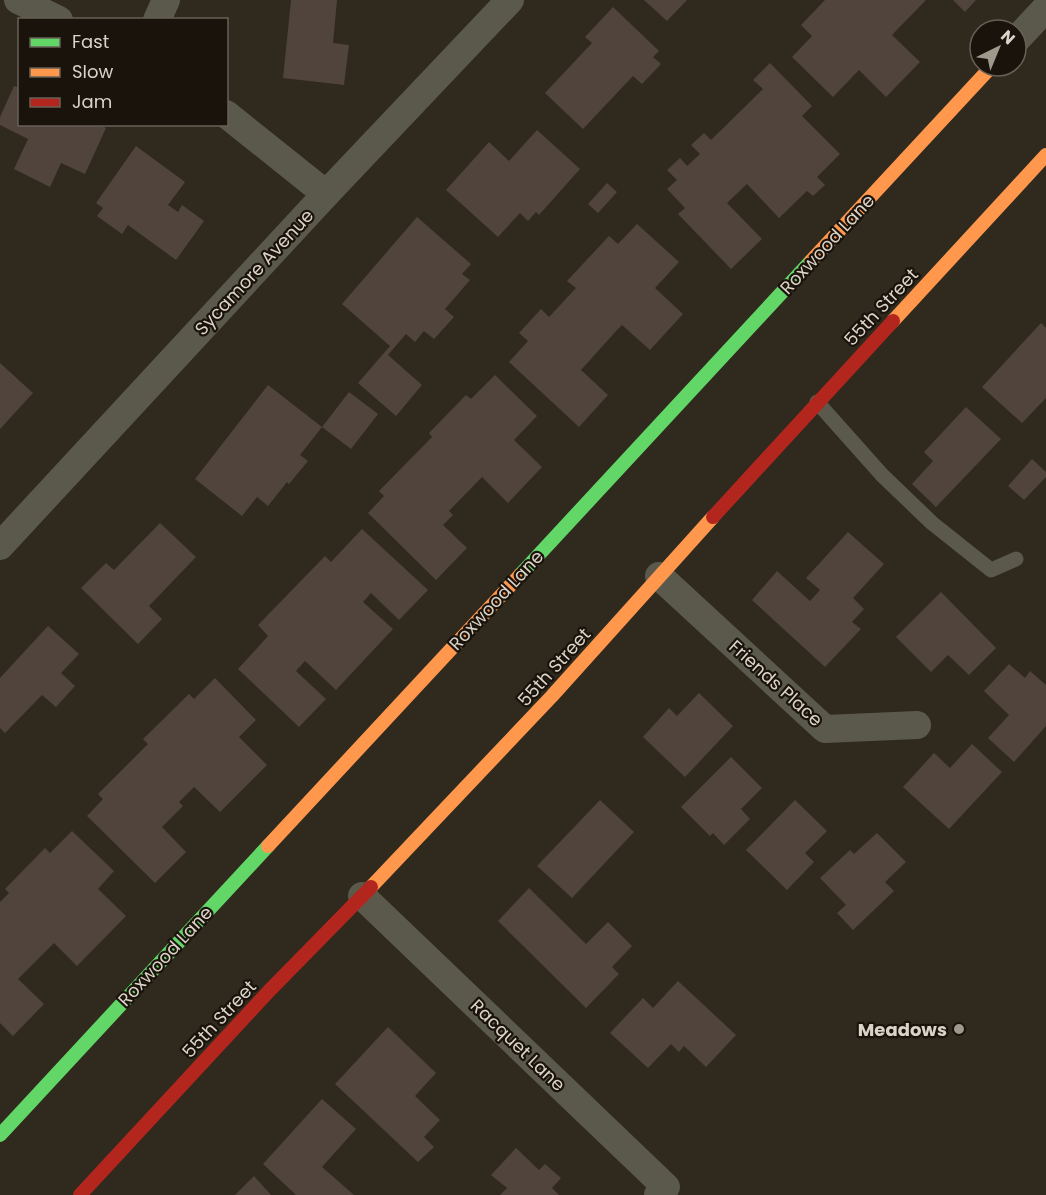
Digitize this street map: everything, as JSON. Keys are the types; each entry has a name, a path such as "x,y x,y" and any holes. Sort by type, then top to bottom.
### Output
{"street":[{"path":"18,0 55,18"},
{"path":"158,18 166,0"},
{"name":"Sycamore Avenue","path":"0,546 326,194 510,0"},
{"path":"1028,27 1046,8"},
{"name":"Roxwood Lane","path":"0,1135 981,78"},
{"path":"228,116 326,194"},
{"name":"55th Street","path":"80,1195 277,984 552,696 817,402 1046,155"},
{"name":"Friends Place","path":"659,576 825,729 917,725"},
{"name":"Racquet Lane","path":"362,896 666,1192"}],"lane":[{"path":"817,402 882,475 932,523 991,570 1016,559"}],"building":[{"path":"291,0 337,0 333,43 349,45 344,85 283,78"},
{"path":"644,0 687,0 667,21"},
{"path":"825,0 926,0 892,35 920,62 886,97 859,70 833,97 792,57 812,36 801,25"},
{"path":"953,0 976,0 965,12"},
{"path":"613,7 659,51 653,57 661,64 642,84 633,76 583,129 545,93 592,43 585,37"},
{"path":"770,63 812,106 802,116 840,154 817,177 825,185 813,196 807,191 779,218 747,184 727,203 762,239 731,269 678,214 685,208 667,189 677,180 667,170 680,158 687,166 700,154 691,145 704,133 711,140 763,89 753,80"},
{"path":"14,86 18,87 18,126 102,126 106,128 85,174 61,163 50,187 14,169 28,139 0,125 0,117"},
{"path":"537,130 580,169 539,215 536,212 528,221 520,213 498,237 446,190 489,142 509,161"},
{"path":"136,146 185,182 168,205 178,212 182,205 204,221 176,260 128,225 122,234 97,216 103,208 96,203"},
{"path":"607,183 617,192 598,213 588,204"},
{"path":"417,217 471,264 462,274 470,280 445,309 454,317 434,339 424,331 415,342 406,334 388,355 422,385 396,416 358,383 390,346 342,304"},
{"path":"637,224 679,262 655,288 683,314 650,350 622,325 617,330 581,370 608,395 579,427 509,362 528,341 519,333 541,309 549,317 576,288 567,281 609,236 618,244"},
{"path":"1041,323 1046,328 1046,398 1022,423 982,387"},
{"path":"0,363 33,393 0,429"},
{"path":"495,375 537,416 514,440 542,467 508,503 482,477 449,511 453,515 443,525 467,548 436,580 368,513 384,496 379,491 432,437 429,433 466,395 471,399"},
{"path":"268,385 322,427 300,455 308,461 289,484 287,482 268,506 257,497 242,516 195,479"},
{"path":"349,392 378,414 351,449 322,427"},
{"path":"966,407 1001,439 936,507 912,484 933,461 924,452"},
{"path":"1032,459 1046,472 1046,477 1024,500 1008,486"},
{"path":"160,523 196,557 149,606 162,619 138,644 81,588 106,563 114,570"},
{"path":"362,529 428,590 399,620 371,593 363,602 393,629 336,690 305,661 296,671 326,699 299,727 238,669 268,636 258,625 325,556 331,562"},
{"path":"848,532 884,564 853,598 864,609 852,622 861,629 825,667 752,600 777,571 810,601 820,590 806,578"},
{"path":"941,592 996,648 969,675 948,655 931,672 896,637"},
{"path":"48,626 79,654 61,673 75,686 56,707 42,695 5,733 0,728 0,678"},
{"path":"1009,664 1025,678 1030,671 1046,685 1046,726 1014,762 988,738 1009,715 984,691"},
{"path":"215,678 256,720 239,737 267,765 220,812 194,787 179,802 183,806 162,827 186,852 155,883 87,816 103,799 98,794 148,744 143,739 189,694 194,699"},
{"path":"699,693 733,726 685,777 643,737 669,708 677,716"},
{"path":"972,744 1002,772 949,829 903,787 934,753 950,768"},
{"path":"731,757 762,788 741,809 750,819 724,845 713,833 710,836 681,807"},
{"path":"600,800 634,832 572,898 537,866"},
{"path":"795,800 827,831 805,853 814,862 787,890 746,850"},
{"path":"72,831 114,871 98,889 126,916 77,966 54,943 18,979 44,1004 13,1036 0,1023 0,902 9,893 5,889 45,848 50,853"},
{"path":"877,833 906,862 885,882 894,891 853,930 837,913 846,905 820,878 850,850 854,854"},
{"path":"529,888 586,944 608,922 632,946 612,967 619,974 586,1008 498,921"},
{"path":"678,981 736,1035 706,1067 684,1046 679,1052 671,1044 648,1068 610,1033 643,998 653,1008"},
{"path":"388,1027 436,1073 415,1096 440,1120 424,1137 434,1147 418,1162 335,1084"},
{"path":"322,1099 356,1129 322,1167 354,1195 296,1195 263,1164"},
{"path":"516,1148 539,1170 545,1164 561,1178 552,1188 559,1195 500,1195 507,1188 491,1175"},
{"path":"254,1176 271,1195 235,1195"}],"traffic: fast":[{"path":"520,575 811,261"},
{"path":"0,1135 268,846"}],"traffic: slow":[{"path":"811,261 981,78"},
{"path":"893,321 1046,155"},
{"path":"371,887 552,696 713,517"},
{"path":"268,846 520,575"}],"traffic: jam":[{"path":"713,517 893,321"},
{"path":"80,1195 269,991 371,887"}],"place":[{"name":"Meadows","path":"959,1029"}]}
